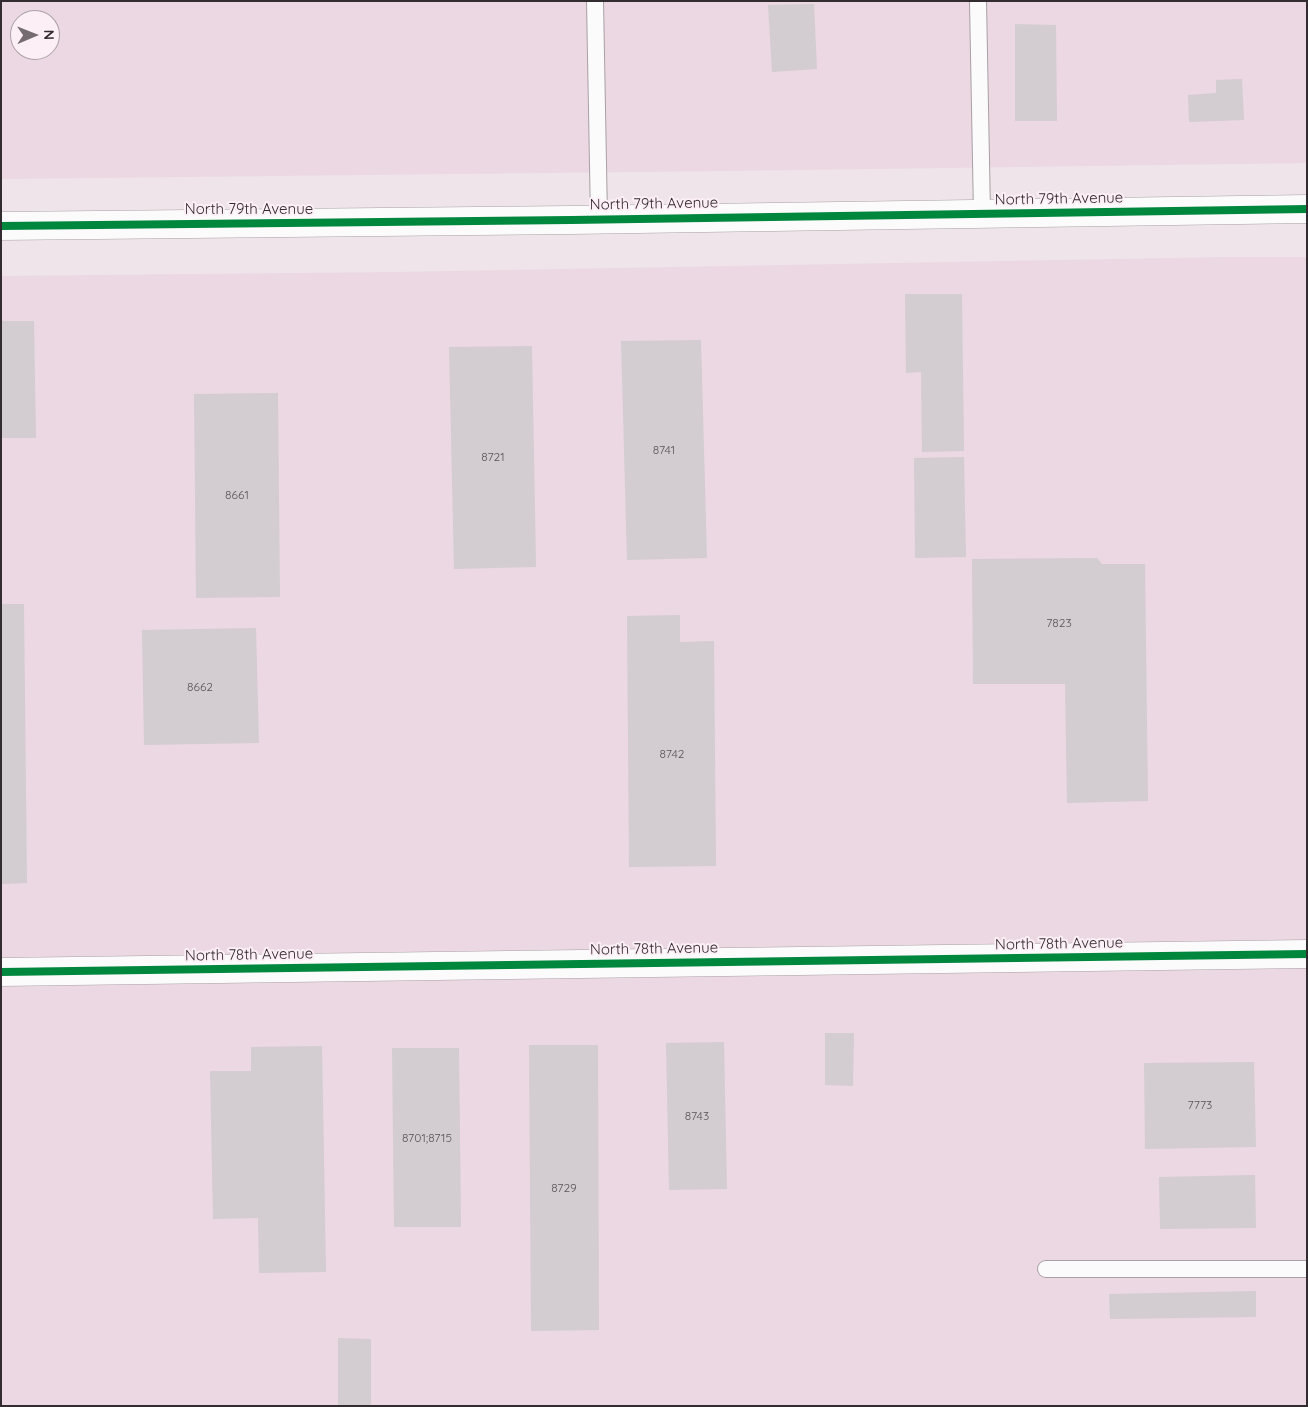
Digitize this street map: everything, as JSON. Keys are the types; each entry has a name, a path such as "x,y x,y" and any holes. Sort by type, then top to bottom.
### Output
{"street":[{"name":"North 79th Avenue","path":"1,226 1307,209"},
{"name":"North 78th Avenue","path":"1,972 1307,954"}],"lane":[{"path":"596,1 599,218"},
{"path":"978,1 982,214"},
{"path":"1046,1269 1307,1269"}],"shaded area":[{"path":"1,1 1307,1 1307,163 1,179"},
{"path":"1307,257 1307,1406 1,1406 1,276 398,272"}],"building":[{"path":"814,4 817,69 772,72 768,5"},
{"path":"1015,24 1056,25 1057,121 1015,121"},
{"path":"1242,79 1244,120 1189,122 1188,95 1216,93 1216,80"},
{"path":"905,294 962,294 964,451 922,452 921,372 906,373"},
{"path":"1,321 34,321 36,438 1,438"},
{"path":"701,340 707,558 627,560 621,341"},
{"path":"532,346 536,567 454,569 449,347"},
{"path":"278,393 280,597 196,598 194,394"},
{"path":"964,457 966,557 915,558 914,458"},
{"path":"1097,558 1102,564 1145,564 1148,801 1067,803 1065,684 973,684 972,559"},
{"path":"1,604 24,604 27,883 1,884"},
{"path":"680,615 680,642 714,641 716,866 629,867 627,616"},
{"path":"256,628 259,743 144,745 142,630"},
{"path":"825,1033 854,1033 853,1086 825,1085"},
{"path":"724,1042 727,1189 669,1190 666,1043"},
{"path":"529,1045 598,1045 599,1330 531,1331"},
{"path":"322,1046 326,1272 259,1273 258,1218 213,1219 210,1071 251,1071 251,1047"},
{"path":"392,1048 459,1048 461,1227 394,1227"},
{"path":"1254,1062 1256,1147 1145,1149 1144,1063"},
{"path":"1255,1175 1256,1228 1160,1229 1159,1177"},
{"path":"1256,1291 1256,1317 1110,1319 1109,1294"},
{"path":"338,1338 371,1339 371,1406 338,1406"}],"cycle path":[{"path":"1,226 1307,209"},
{"path":"1,972 1307,954"}]}
